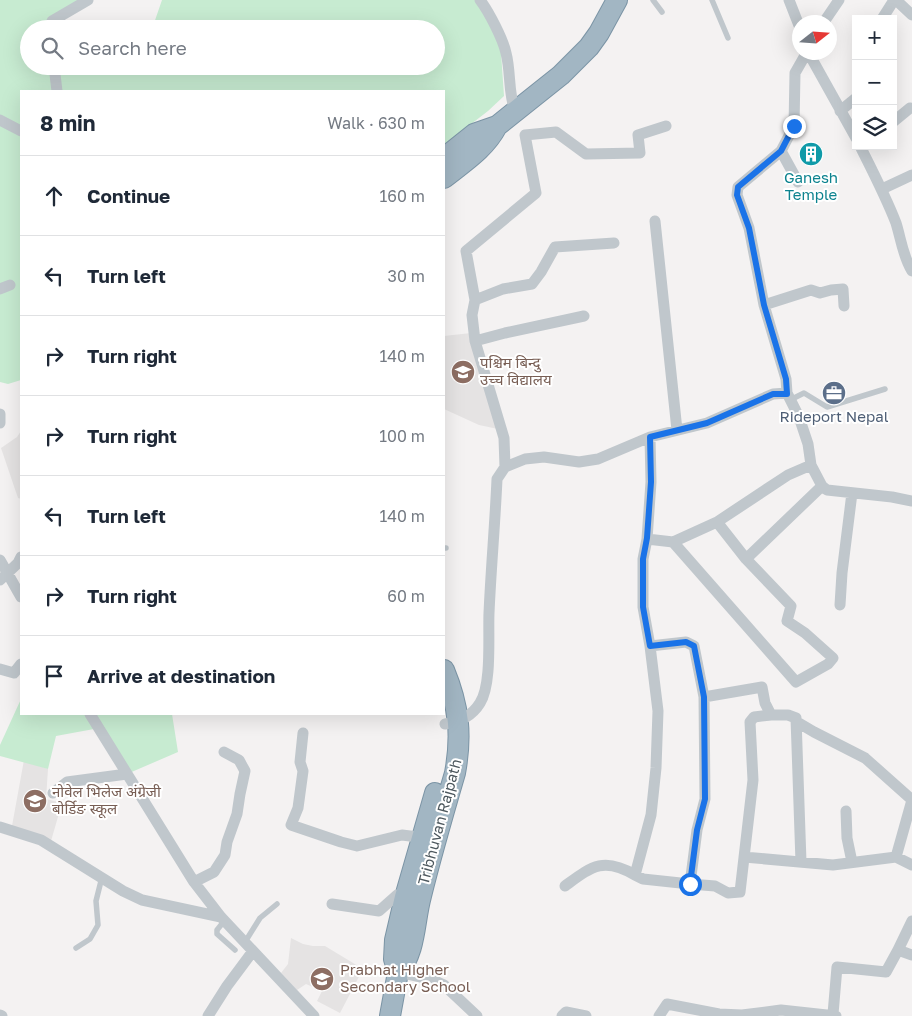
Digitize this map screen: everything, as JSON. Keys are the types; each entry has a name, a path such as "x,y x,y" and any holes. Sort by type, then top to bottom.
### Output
{"highway":[{"path":"445,157 474,134 497,126 561,75 589,48 617,0"},
{"path":"445,177 479,150 491,138 497,126"},
{"name":"Tribhuvan Rajpath","path":"398,972 406,963 409,953 454,699 445,673"},
{"name":"Tribhuvan Rajpath","path":"390,1016 398,972 394,959 394,949 405,897 428,839"}],"street":[{"path":"54,20 88,0"},
{"path":"480,0 486,8 506,52 511,101 515,111"},
{"path":"789,0 795,15"},
{"path":"829,15 839,0"},
{"path":"885,15 895,0 912,15"},
{"path":"803,60 795,73 794,126 781,151 738,187 737,195 749,228 764,305 786,379 789,397 799,416 808,444 811,464 822,486 827,490 912,501"},
{"path":"812,60 852,132"},
{"path":"55,75 57,90"},
{"path":"840,110 852,101"},
{"path":"897,119 910,108"},
{"path":"0,120 20,130"},
{"path":"505,467 504,438 475,341 472,315 475,300 466,251 536,193 525,135 556,132 586,154 640,153 638,136 666,126"},
{"path":"862,150 882,189 907,247 907,263 912,271"},
{"path":"781,151 798,182"},
{"path":"882,189 912,175"},
{"path":"655,221 677,430"},
{"path":"475,300 503,289 532,284 555,246 614,243"},
{"path":"764,305 811,290 820,293 843,289 844,306"},
{"path":"475,341 505,332 584,316"},
{"path":"449,719 470,713 480,703 488,680 489,614 497,479 505,467 525,459 544,457 580,462 598,459 650,437 707,423 773,394 789,397"},
{"path":"0,414 0,423"},
{"path":"635,875 651,815 656,768 658,711 643,607 643,559 647,538 651,482 650,437"},
{"path":"647,538 674,542 717,522 788,475 811,464"},
{"path":"746,559 822,486"},
{"path":"840,605 852,493"},
{"path":"674,542 796,682 828,664 833,658 805,633 787,622 791,606 746,559 717,522"},
{"path":"4,577 20,559"},
{"path":"0,560 4,577 20,596"},
{"path":"650,646 686,642 694,646 704,697 705,799 697,830 690,884"},
{"path":"0,669 14,673 20,665"},
{"path":"704,697 762,687 765,703 771,715"},
{"path":"91,715 194,882 223,919 314,1016"},
{"path":"565,886 590,868 598,866 618,867 642,879 715,886 728,893 740,892 753,780 750,722 754,717 771,715 788,715 796,718 801,862"},
{"path":"796,722 865,758 912,800 896,857"},
{"path":"303,732 300,762 303,771 298,808 291,825 357,846 402,835 428,839"},
{"path":"194,882 218,868 225,855 227,842 237,814 245,771 239,760 224,752"},
{"path":"53,793 68,782 128,774"},
{"path":"846,811 852,862"},
{"path":"0,827 41,840 142,900 223,919"},
{"path":"744,857 833,865 896,857 912,865"},
{"path":"332,904 379,911 397,895 405,897"},
{"path":"658,1016 667,1004 719,1015 742,1015 781,1010 835,1015 837,966 886,972 912,921"},
{"path":"208,1016 249,947"},
{"path":"898,950 912,955"},
{"path":"398,972 432,980 444,986 477,1016"},
{"path":"562,1016 566,1012 586,1016"}],"lane":[{"path":"653,0 662,12"},
{"path":"712,0 728,38"},
{"path":"789,397 804,393 827,407 885,389"},
{"path":"76,948 90,939 98,925 96,901 102,877"},
{"path":"249,947 260,918 277,904"},
{"path":"223,919 217,934 235,950"}],"shaded area":[{"name":"पश्चिम बिन्दु उच्च विद्यालय","path":"471,333 498,429 479,425 445,409 445,336"},
{"path":"20,432 20,499 18,498 1,448 17,437"},
{"name":"नोवेल भिलेज अंग्रेजी बोर्डिङ स्कूल","path":"24,760 48,769 46,799 62,803 51,841 12,826"},
{"name":"Prabhat Higher Secondary School","path":"291,938 303,944 325,946 363,969 340,1013 317,1001 322,991 306,984 297,990 281,973 288,964"}],"green space":[{"path":"0,0 82,0 62,20 20,20 20,75 445,75 445,20 155,20 162,0 478,0 500,38 504,96 445,144 445,90 20,90 20,380 8,384 0,382"},
{"path":"20,701 20,715 172,715 178,752 127,774 94,729 56,736 48,769 0,756 0,745"}],"place":[{"name":"Ganesh Temple","path":"811,154"},
{"name":"पश्चिम बिन्दु उच्च विद्यालय","path":"463,372"},
{"name":"Rideport Nepal","path":"834,393"},
{"name":"नोवेल भिलेज अंग्रेजी बोर्डिङ स्कूल","path":"35,801"},
{"name":"Prabhat Higher Secondary School","path":"322,979"}],"route":[{"path":"690,884 697,830 705,799 704,697 694,646 686,642 650,646 643,607 643,559 647,538 651,482 650,437 707,423 773,394 787,394 786,379 764,305 749,228 737,195 738,187 781,151 794,126"}]}
